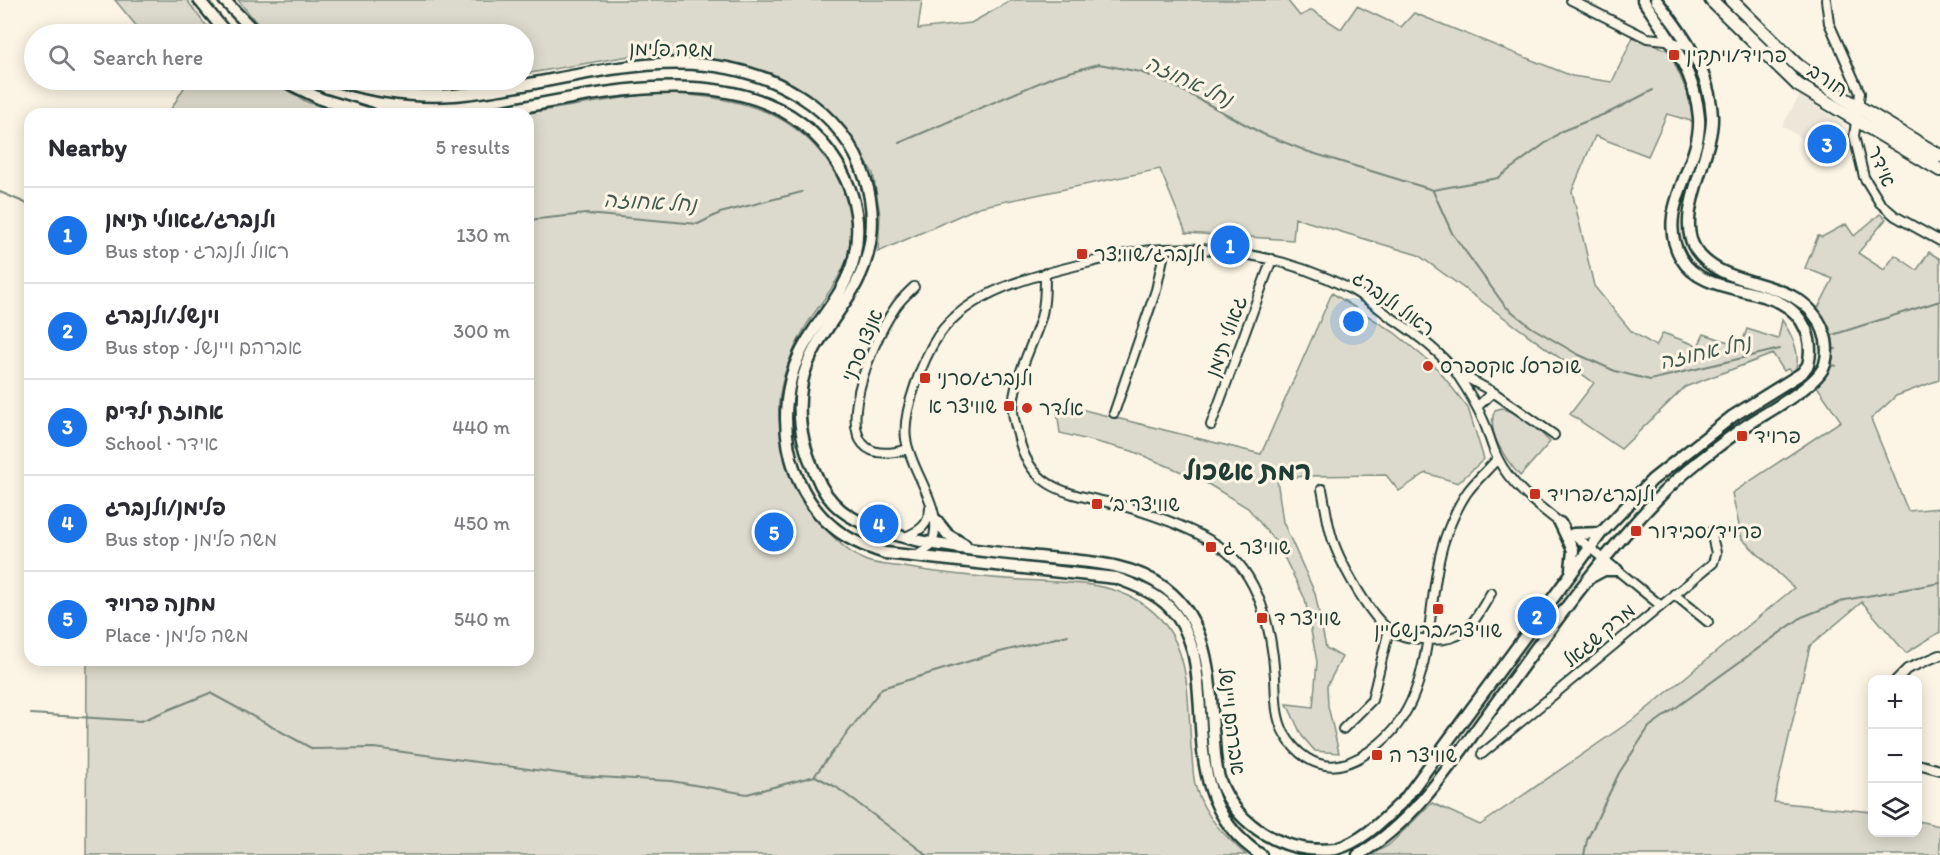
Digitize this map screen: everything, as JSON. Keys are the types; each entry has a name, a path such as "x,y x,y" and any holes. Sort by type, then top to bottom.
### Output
{"main road":[{"path":"199,0 219,24"},
{"path":"224,0 247,24"},
{"path":"1589,547 1652,480 1733,416 1802,373 1810,357 1809,337 1794,310 1776,300 1699,275 1682,260 1676,248 1672,228 1675,202 1695,146 1699,120 1696,94 1671,40 1643,0"},
{"path":"1358,855 1403,822 1448,767 1603,558 1663,493 1740,430 1816,378 1825,364 1824,334 1810,310 1796,298 1780,290 1715,268 1704,260 1691,241 1690,212 1709,148 1712,117 1704,74 1691,48 1656,0"},
{"name":"חורב","path":"1711,0 1798,85 1854,121 1940,170"},
{"name":"חורב","path":"1731,0 1797,65 1859,108 1940,156"},
{"name":"משה פלימן","path":"534,82 612,67 694,64 745,73 781,86 824,114 845,139 863,172 871,197 872,225 865,265 852,291 821,336 803,379 800,414 804,443 816,477 832,501 842,511 874,528 904,537 933,542"},
{"name":"משה פלימן","path":"521,108 614,91 693,87 741,96 774,108 814,133 833,156 849,186 856,208 857,233 851,268 827,312 807,340 793,371 784,412 787,439 805,489 813,504 832,526 868,548 912,557"},
{"path":"303,90 321,99 351,108"},
{"name":"משה פלימן","path":"372,90 432,96 469,94 490,90"},
{"path":"936,520 948,535 971,548"},
{"path":"1560,523 1573,550 1569,575"},
{"path":"1573,534 1601,534"},
{"name":"אברהם ויינשל","path":"933,542 1114,564 1164,587 1182,604 1194,622 1202,643 1211,689 1216,766 1225,792 1255,832 1284,848 1311,852 1336,849 1356,840 1374,828 1405,799 1589,547"},
{"name":"אברהם ויינשל","path":"912,557 1116,578 1138,586 1166,604 1183,629 1195,657 1200,726 1210,790 1218,811 1234,834 1261,855"},
{"path":"1588,579 1605,570 1617,570"}],"street":[{"path":"1571,0 1647,38 1671,40 1691,48"},
{"path":"1826,0 1828,23 1858,87 1859,108"},
{"name":"אידר","path":"1859,108 1854,121 1855,144 1864,177 1880,203 1895,216 1940,241"},
{"path":"1114,413 1156,290 1164,249"},
{"name":"ראול ולנברג","path":"936,520 908,449 906,438 908,412 938,336 953,319 1000,287 1044,273 1133,252 1164,249 1238,253 1272,259 1313,272 1351,289 1410,330 1455,372 1478,406 1497,459 1517,485 1660,605"},
{"name":"גאולי תימן","path":"1211,425 1272,259"},
{"path":"1044,273 1046,292 1040,323 1028,350 1013,410 1026,462 1038,477 1051,487 1128,508 1192,531 1220,547 1239,566 1257,595 1270,635 1279,723 1292,748 1312,762 1332,766 1349,763 1368,753 1392,733 1416,691 1428,640 1441,551 1465,495 1497,459"},
{"name":"אנצו סרני","path":"908,449 880,454 868,450 859,439 856,414 865,369 882,330 895,307 914,287"},
{"name":"ראול ולנברג","path":"1455,372 1493,392 1554,435"},
{"path":"1478,406 1493,392"},
{"path":"1322,489 1331,537 1359,595 1389,629 1406,638 1428,640 1457,638 1472,625 1491,594"},
{"path":"904,537 922,528 928,522 930,507"},
{"path":"912,557 924,552 933,542 936,520"},
{"name":"מרק שגאל","path":"1482,754 1713,563 1716,553 1711,532"},
{"path":"1674,594 1708,622"},
{"path":"1343,729 1372,700 1389,629"},
{"path":"1901,675 1906,669 1940,655"},
{"path":"1922,765 1940,770"}],"shaded area":[{"path":"115,0 187,0 205,24 135,24"},
{"path":"238,0 922,0 918,29 971,23 1012,0 1287,0 1300,16 1312,10 1341,29 1357,6 1401,27 1414,13 1572,76 1612,82 1634,35 1669,51 1688,94 1694,122 1667,114 1648,156 1595,136 1572,191 1594,286 1632,332 1656,346 1663,333 1698,346 1704,334 1741,346 1747,329 1778,339 1782,320 1795,346 1796,367 1793,374 1788,369 1784,371 1773,354 1685,387 1621,449 1570,414 1594,383 1418,255 1295,218 1293,240 1186,233 1160,169 979,207 878,252 880,215 873,173 841,123 808,93 771,73 718,60 641,54 534,72 534,24 259,24"},
{"path":"183,90 287,90 307,102 326,108 172,108"},
{"path":"660,92 708,97 753,107 774,115 811,142 827,161 843,189 851,221 852,237 842,270 790,357 780,394 780,429 784,447 798,487 809,508 837,540 867,561 973,576 1099,586 1131,597 1152,611 1167,627 1184,667 1196,788 1216,825 1246,855 86,855 87,666 534,666 534,112"},
{"path":"1800,95 1842,123 1842,163 1782,126"},
{"path":"1880,214 1886,219 1858,253 1884,270 1895,255 1917,270 1929,252 1940,259 1939,380 1896,396 1871,419 1908,511 1940,508 1940,632 1906,653 1862,602 1810,646 1774,802 1868,812 1868,837 1922,837 1922,822 1940,826 1940,855 1371,855 1389,845 1432,803 1480,825 1638,716 1794,588 1742,539 1732,493 1841,421 1816,385 1821,376 1829,372 1830,366 1837,366 1829,363 1830,350 1837,349 1830,348 1825,322 1816,312 1833,279 1805,268 1818,236 1822,237 1846,224 1854,236"},
{"path":"1332,293 1395,333 1437,368 1468,408 1484,459 1458,483 1426,473 1399,491 1386,475 1306,476 1277,479 1283,522 1315,593 1326,648 1342,657 1327,686 1328,706 1339,753 1315,751 1302,736 1287,704 1313,707 1317,662 1305,599 1278,545 1248,508 1203,481 1132,451 1060,433 1056,403 1261,454"},
{"path":"1502,408 1525,417 1550,442 1520,476 1503,454 1495,436 1493,418 1495,410"}],"waterway":[{"name":"נחל אחוזה","path":"899,143 1055,76 1099,64 1140,72 1169,83 1263,134 1309,152 1433,190 1498,178 1562,131 1610,112 1653,90"},
{"name":"נחל אחוזה","path":"1433,191 1452,233 1505,306 1531,327 1577,354 1615,371 1650,380 1780,349"},
{"name":"נחל אחוזה","path":"0,192 24,202"},
{"name":"נחל אחוזה","path":"534,219 586,214 698,224 720,213 802,192"},
{"name":"נחל אחוזה","path":"1829,336 1940,301"},
{"path":"1584,855 1587,840 1619,773 1649,727 1802,617 1845,600 1940,583"},
{"path":"815,775 882,688 996,653 1068,635"},
{"path":"31,714 141,721 210,693 313,749 374,748 579,776 671,781 747,794 815,776 836,787 927,855"}],"place":[{"name":"פרויד/ויתקין","path":"1674,55"},
{"name":"אחוזת ילדים","path":"1827,144"},
{"name":"ולנברג/גאולי תימן","path":"1230,245"},
{"name":"ולנברג/שוויצר","path":"1082,254"},
{"name":"שופרסל אקספרס","path":"1428,366"},
{"name":"ולנברג/סרני","path":"925,378"},
{"name":"שוויצר א","path":"1009,406"},
{"name":"אלדר","path":"1027,408"},
{"name":"פרויד","path":"1742,436"},
{"name":"ולנברג/פרויד","path":"1535,494"},
{"name":"שוויצר ב׳","path":"1097,504"},
{"name":"פלימן/ולנברג","path":"879,524"},
{"name":"פרויד/סבידור","path":"1636,531"},
{"name":"מחנה פרויד","path":"774,532"},
{"name":"שוויצר ג","path":"1211,547"},
{"name":"שוויצר/ברנשטיין","path":"1438,609"},
{"name":"וינשל/ולנברג","path":"1537,616"},
{"name":"שוויצר ד","path":"1262,618"},
{"name":"שוויצר ה","path":"1377,755"}],"district":[{"name":"רמת אשכול","path":"1247,471"}]}
